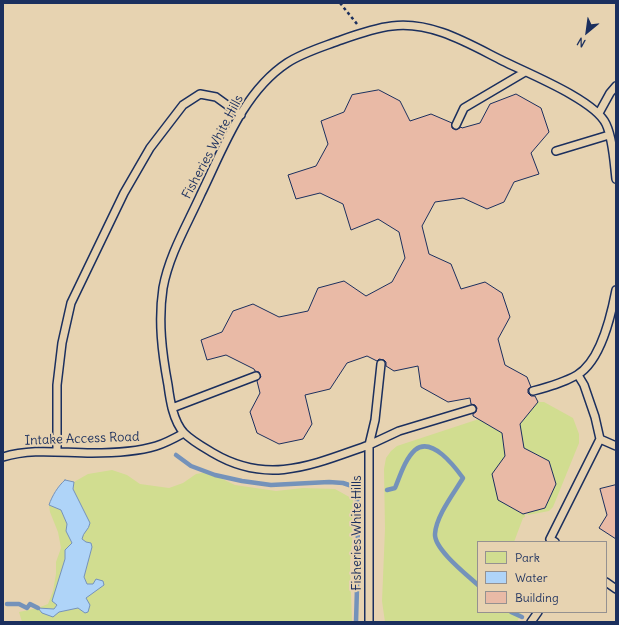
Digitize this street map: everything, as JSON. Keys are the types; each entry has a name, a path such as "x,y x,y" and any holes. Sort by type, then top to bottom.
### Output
{"lane":[{"name":"Fisheries White Hills","path":"472,410 399,431 369,445 301,467 284,470 264,470 244,466 222,458 200,446 184,434 178,424 172,408 163,356 161,319 164,286 172,255 241,115 257,90 288,62 321,48 365,33 392,26 427,28 469,44 555,86 590,106 599,113 606,124 609,135 616,179"},
{"path":"456,125 464,108 525,72"},
{"path":"599,113 610,93 616,86"},
{"path":"56,451 57,385 62,342 71,303 124,193 150,148 183,105 200,94 216,97 241,115"},
{"path":"556,151 609,135"},
{"path":"533,391 564,382 578,375 588,365 605,335 616,290"},
{"path":"369,445 375,420 381,364"},
{"path":"553,541 550,539 600,439 590,402 584,385 578,375"},
{"path":"172,408 256,376"},
{"name":"Intake Access Road","path":"3,457 36,451 92,453 136,450 155,446 184,434"},
{"path":"600,439 616,446"},
{"name":"Fisheries White Hills","path":"369,445 369,622"},
{"path":"607,583 616,589"},
{"path":"531,622 537,613"}],"path":[{"path":"340,3 365,33"}],"green space":[{"path":"538,402 544,402 573,418 579,434 579,443 553,507 549,511 528,515 527,513 545,508 556,484 549,461 524,448 520,424"},
{"path":"479,419 502,433 505,456 498,499 522,514 525,514 525,517 523,518 514,541 477,541 477,613 522,613 517,622 385,622 382,601 385,529 384,469 386,458 397,446"},
{"path":"112,470 127,475 140,484 169,488 183,483 196,474 208,472 235,485 276,491 303,488 335,489 353,499 354,520 350,564 352,622 22,622 19,612 38,608 59,612 78,608 83,611 86,598 104,585 87,584 84,577 92,547 82,539 88,519 73,489 74,482 88,474"},
{"path":"49,505 61,510 67,524 66,531 72,543 65,550 57,605 54,609 38,608 48,604 53,591 56,574 56,562 61,548 58,532 50,512"}],"water":[{"path":"65,480 74,482 73,489 90,523 82,539 91,543 92,547 84,577 87,584 93,584 96,579 103,581 104,585 86,598 90,605 88,612 85,613 78,608 59,612 53,617 42,613 38,608 54,609 57,605 52,601 65,559 65,550 72,543 66,531 67,524 61,510 49,505 56,491"}],"building":[{"path":"379,90 400,101 410,121 431,114 452,123 452,128 456,130 461,127 480,123 490,104 516,94 541,108 549,132 531,153 539,174 514,182 504,202 487,209 463,198 435,202 422,226 429,254 451,264 461,289 485,282 502,293 510,317 498,339 505,365 527,377 531,387 528,389 528,393 531,396 535,396 538,402 520,424 524,448 549,461 556,484 545,508 523,514 498,500 492,474 505,456 502,433 473,416 477,408 475,405 471,404 470,398 448,402 421,387 418,366 394,371 386,366 386,362 384,360 379,359 377,361 367,356 347,363 330,389 305,395 312,424 303,439 279,444 257,433 250,412 260,393 257,381 261,377 259,372 226,355 207,360 201,340 222,332 233,311 253,304 279,317 308,311 318,288 344,281 366,296 392,282 405,258 399,232 378,219 351,230 343,204 320,193 296,199 288,175 316,166 328,144 321,121 344,112 352,95"},
{"path":"616,485 616,539 599,528 607,515 600,489"}],"waterway":[{"path":"387,490 395,488 408,458 415,450 422,447 429,447 436,450 455,467 463,478 442,512 436,527 436,540 445,554 477,584"},
{"path":"176,455 191,466 215,475 242,481 271,485 329,482 343,483 355,487 360,486"},
{"path":"355,487 357,495 358,555 356,622"},
{"path":"7,604 19,604 27,608 30,604 38,608"},
{"path":"513,613 522,617"}]}
